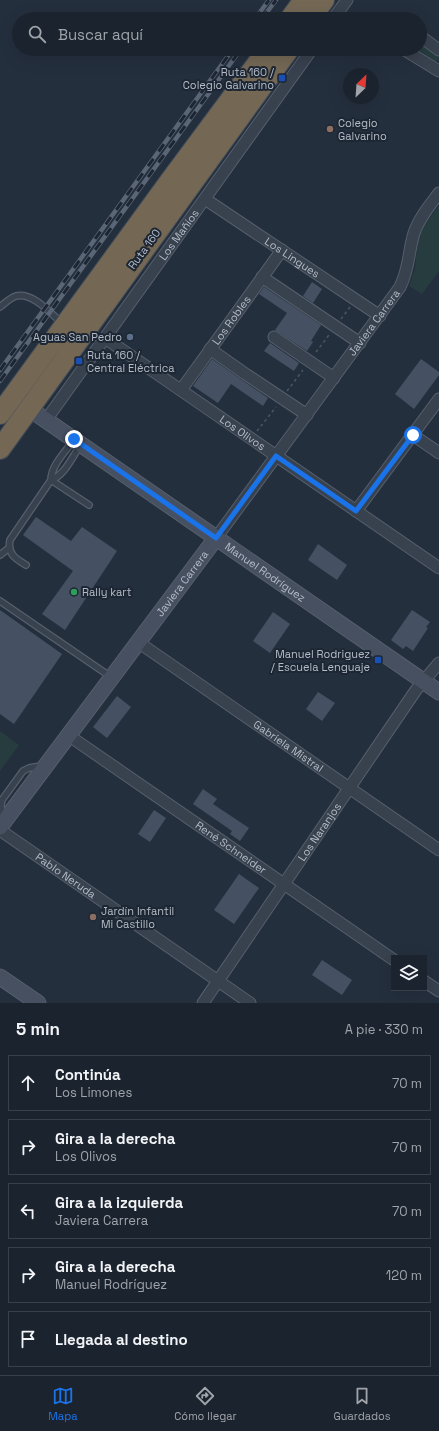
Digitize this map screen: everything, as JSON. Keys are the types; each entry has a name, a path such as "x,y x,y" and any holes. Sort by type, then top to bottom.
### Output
{"highway":[{"path":"295,12 304,0"},
{"path":"315,12 324,0"},
{"name":"Ruta 160","path":"0,414 263,56"},
{"name":"Ruta 160","path":"0,449 284,56"}],"street":[{"path":"338,12 347,0"},
{"path":"427,41 439,50"},
{"name":"Los Mañíos","path":"46,420 307,56"},
{"path":"414,56 439,71"},
{"name":"Javiera Carrera","path":"1,827 380,316 405,278 412,241 419,221 439,193"},
{"name":"Los Lingues","path":"205,199 380,316"},
{"name":"Los Robles","path":"181,390 282,250"},
{"path":"262,277 360,343"},
{"path":"274,337 334,378"},
{"name":"Los Olivos","path":"105,338 439,568"},
{"path":"210,349 306,415"},
{"name":"Manuel Rodríguez","path":"12,397 439,692"},
{"path":"356,511 439,399"},
{"path":"413,435 439,453"},
{"name":"Gabriela Mistral","path":"138,642 439,850"},
{"name":"Los Naranjos","path":"203,1003 416,690 439,663"},
{"name":"René Schneider","path":"68,735 391,958"},
{"name":"Pablo Neruda","path":"1,827 250,1003"},
{"path":"0,977 33,1001"},
{"path":"427,983 439,991"}],"lane":[{"path":"0,307 11,298 16,296 26,296 33,299 64,325"},
{"path":"51,480 62,473 77,442"},
{"path":"0,555 9,548 12,536 51,480 54,468 77,442"},
{"path":"51,480 89,505"},
{"path":"9,548 16,559 26,565"},
{"path":"0,601 112,677"}],"green space":[{"path":"427,46 439,55 439,59 435,62 426,56"},
{"path":"439,205 439,271 422,294 409,286 415,269 418,238 424,226"},
{"path":"0,731 19,745 0,771"}],"building":[{"path":"312,282 322,289 313,303 303,296"},
{"path":"264,287 321,325 311,341 313,342 307,351 275,330 287,313 259,294"},
{"path":"270,343 299,363 294,371 264,351"},
{"path":"212,359 268,398 263,406 231,384 218,403 193,386"},
{"path":"421,359 439,372 439,375 414,409 395,394"},
{"name":"Rally kart","path":"36,517 71,541 82,527 117,551 65,630 42,614 73,571 23,535"},
{"path":"318,544 347,565 337,580 308,560"},
{"path":"0,610 62,654 14,724 0,714"},
{"path":"412,610 430,622 426,627 428,628 413,651 406,646 403,649 391,640"},
{"path":"273,612 290,624 270,653 253,641"},
{"path":"318,692 335,703 322,721 306,709"},
{"path":"117,696 131,707 107,738 93,727"},
{"path":"203,789 217,799 213,804 249,828 240,841 230,834 232,831 193,804"},
{"path":"154,810 166,818 150,842 138,834"},
{"path":"239,874 259,888 234,924 214,910"},
{"path":"322,960 352,980 342,995 312,975"}],"railway":[{"path":"260,12 269,0"},
{"path":"267,12 276,0"},
{"path":"0,370 228,56"},
{"path":"0,381 236,56"}],"place":[{"name":"Ruta 160 / Colegio Galvarino","path":"282,78"},
{"name":"Colegio Galvarino","path":"330,129"},
{"name":"Aguas San Pedro","path":"130,337"},
{"name":"Ruta 160 / Central Eléctrica","path":"79,361"},
{"name":"Rally kart","path":"74,592"},
{"name":"Manuel Rodriguez / Escuela Lenguaje","path":"378,660"},
{"name":"Jardín Infantil Mi Castillo","path":"93,917"}],"route":[{"path":"74,439 216,538 276,456 356,511 413,435"}]}
